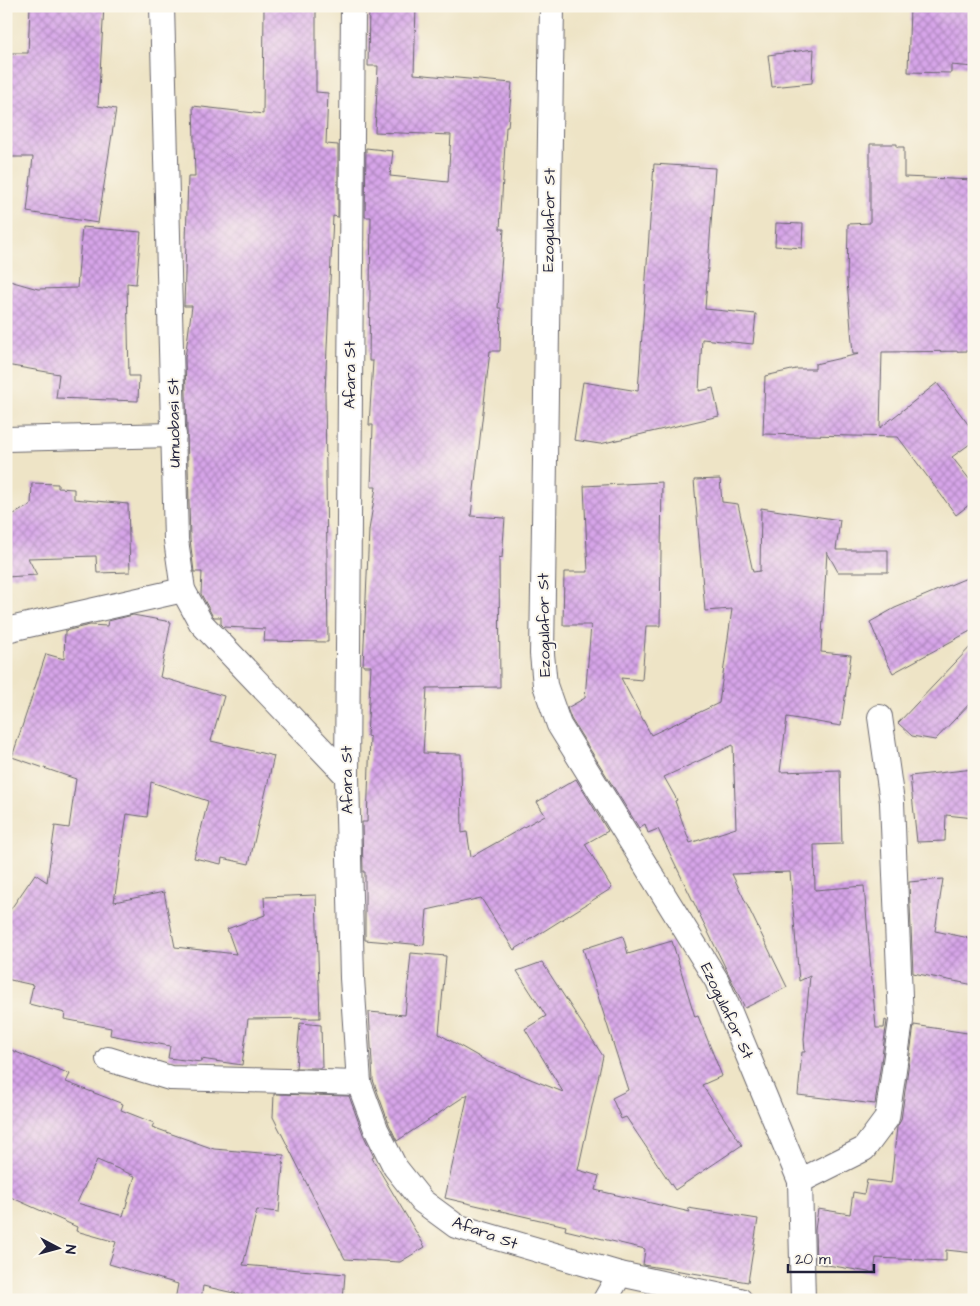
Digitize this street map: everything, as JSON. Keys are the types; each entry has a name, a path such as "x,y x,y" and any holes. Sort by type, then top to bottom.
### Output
{"street":[{"name":"Umuobasi St","path":"162,6 176,540 183,590 202,623 347,776"},
{"name":"Afara St","path":"353,6 347,776 352,978 359,1083 376,1129 391,1159 422,1201 456,1226 620,1274 740,1300"},
{"name":"Ezogulafor St","path":"552,6 542,654 545,685 559,725 717,980 800,1181 803,1300"},
{"path":"6,439 174,435"},
{"path":"6,630 183,590"},
{"path":"800,1181 864,1149 887,1118 901,1021 892,802 880,717"},
{"path":"108,1059 170,1078 359,1083"},
{"path":"605,1300 620,1274"}],"building":[{"path":"30,6 104,6 98,106 116,109 98,223 27,212 33,157 6,157 6,53 28,53"},
{"path":"264,6 316,6 316,92 328,93 326,144 338,145 338,217 333,216 325,392 328,642 264,641 265,629 224,627 221,624 221,617 214,617 212,615 201,594 202,572 194,572 190,539 185,358 192,306 184,306 188,177 195,177 193,106 263,114"},
{"path":"369,6 416,6 414,74 512,83 508,127 506,127 500,229 504,229 498,308 501,308 500,351 490,351 471,516 505,518 502,558 499,557 500,687 427,688 423,753 461,754 462,833 467,832 471,857 545,815 537,802 576,779 608,831 585,844 612,888 514,950 481,898 427,910 424,945 365,940 365,872 363,872 362,822 367,822 370,737 367,736 371,666 363,666 369,530 376,487 371,487 373,425 369,425 373,361 369,361 371,217 365,217 366,148 393,151 390,176 448,182 451,135 375,132 378,66 368,66"},
{"path":"910,6 974,6 974,67 951,65 951,73 908,72"},
{"path":"814,49 812,83 772,87 768,55"},
{"path":"870,144 897,144 897,147 904,147 904,177 974,180 974,351 882,352 880,428 937,383 974,432 974,441 952,457 974,485 974,501 956,515 898,437 763,434 765,376 796,369 815,369 815,364 859,354 853,354 847,281 848,224 870,223"},
{"path":"654,164 715,168 705,309 756,314 753,344 702,339 699,391 713,388 719,416 600,444 574,440 583,382 638,391"},
{"path":"776,223 803,224 802,248 775,246"},
{"path":"82,227 141,232 136,284 127,283 129,376 139,376 138,401 56,398 59,374 6,365 6,280 38,289 77,288"},
{"path":"720,479 722,502 738,504 753,572 760,571 761,508 840,520 836,550 888,550 888,572 838,572 827,552 821,652 851,655 841,726 787,717 780,772 840,770 842,844 814,845 815,890 864,886 876,1028 884,1028 885,1020 887,1021 875,1104 798,1095 802,1052 805,1052 804,1039 810,976 799,981 790,872 732,874 787,987 745,1008 658,829 648,833 645,824 639,828 571,719 567,708 585,698 591,625 563,625 564,572 588,572 584,486 662,482 660,626 646,626 642,680 621,678 651,735 719,703 732,609 705,611 694,480","holes":["733,745 736,828 690,843 675,801 677,800 664,777"]},
{"path":"32,483 58,484 58,488 74,489 74,499 128,504 130,572 97,573 96,556 28,558 37,575 6,577 6,518 31,505"},
{"path":"974,575 974,629 893,673 870,622 895,608"},
{"path":"133,615 171,622 160,677 224,696 211,741 274,756 249,864 222,858 221,864 194,858 208,801 151,782 147,817 127,814 114,902 164,892 175,947 236,954 227,929 265,915 264,897 316,895 320,1018 248,1019 242,1065 201,1059 201,1062 168,1058 170,1046 110,1035 111,1028 64,1019 65,1013 29,1004 33,985 6,979 6,916 35,874 47,882 55,826 69,828 76,779 12,757 46,654 64,659 65,631 90,625 107,626 108,621"},
{"path":"974,643 974,699 935,740 912,736 898,723"},
{"path":"974,769 974,818 946,815 945,841 917,842 910,776"},
{"path":"943,879 935,931 974,939 974,985 913,973 909,882"},
{"path":"623,936 628,954 672,941 695,1017 698,1016 722,1076 702,1085 742,1145 675,1190 626,1117 621,1119 612,1098 628,1090 583,949"},
{"path":"411,953 446,956 439,1034 488,1062 563,1092 525,1029 546,1016 517,971 542,962 603,1056 578,1170 599,1176 595,1190 690,1212 688,1208 758,1219 748,1282 643,1265 645,1249 565,1230 566,1226 445,1198 468,1094 397,1141 373,1080 369,1012 405,1015"},
{"path":"300,1023 321,1025 322,1068 296,1068"},
{"path":"914,1025 974,1034 974,1253 946,1250 946,1261 876,1258 874,1273 816,1263 815,1230 818,1209 850,1214 853,1192 864,1194 867,1180 891,1183 897,1127 901,1120"},
{"path":"6,1048 70,1074 66,1082 123,1104 121,1110 154,1123 152,1127 214,1149 284,1155 279,1212 257,1210 243,1265 345,1274 343,1300 251,1300 251,1297 203,1286 201,1300 175,1300 178,1284 109,1264 116,1242 76,1231 77,1227 6,1195","holes":["97,1160 135,1176 123,1216 77,1203"]},
{"path":"274,1094 349,1096 374,1157 372,1158 425,1247 400,1262 345,1259 273,1117"}]}
